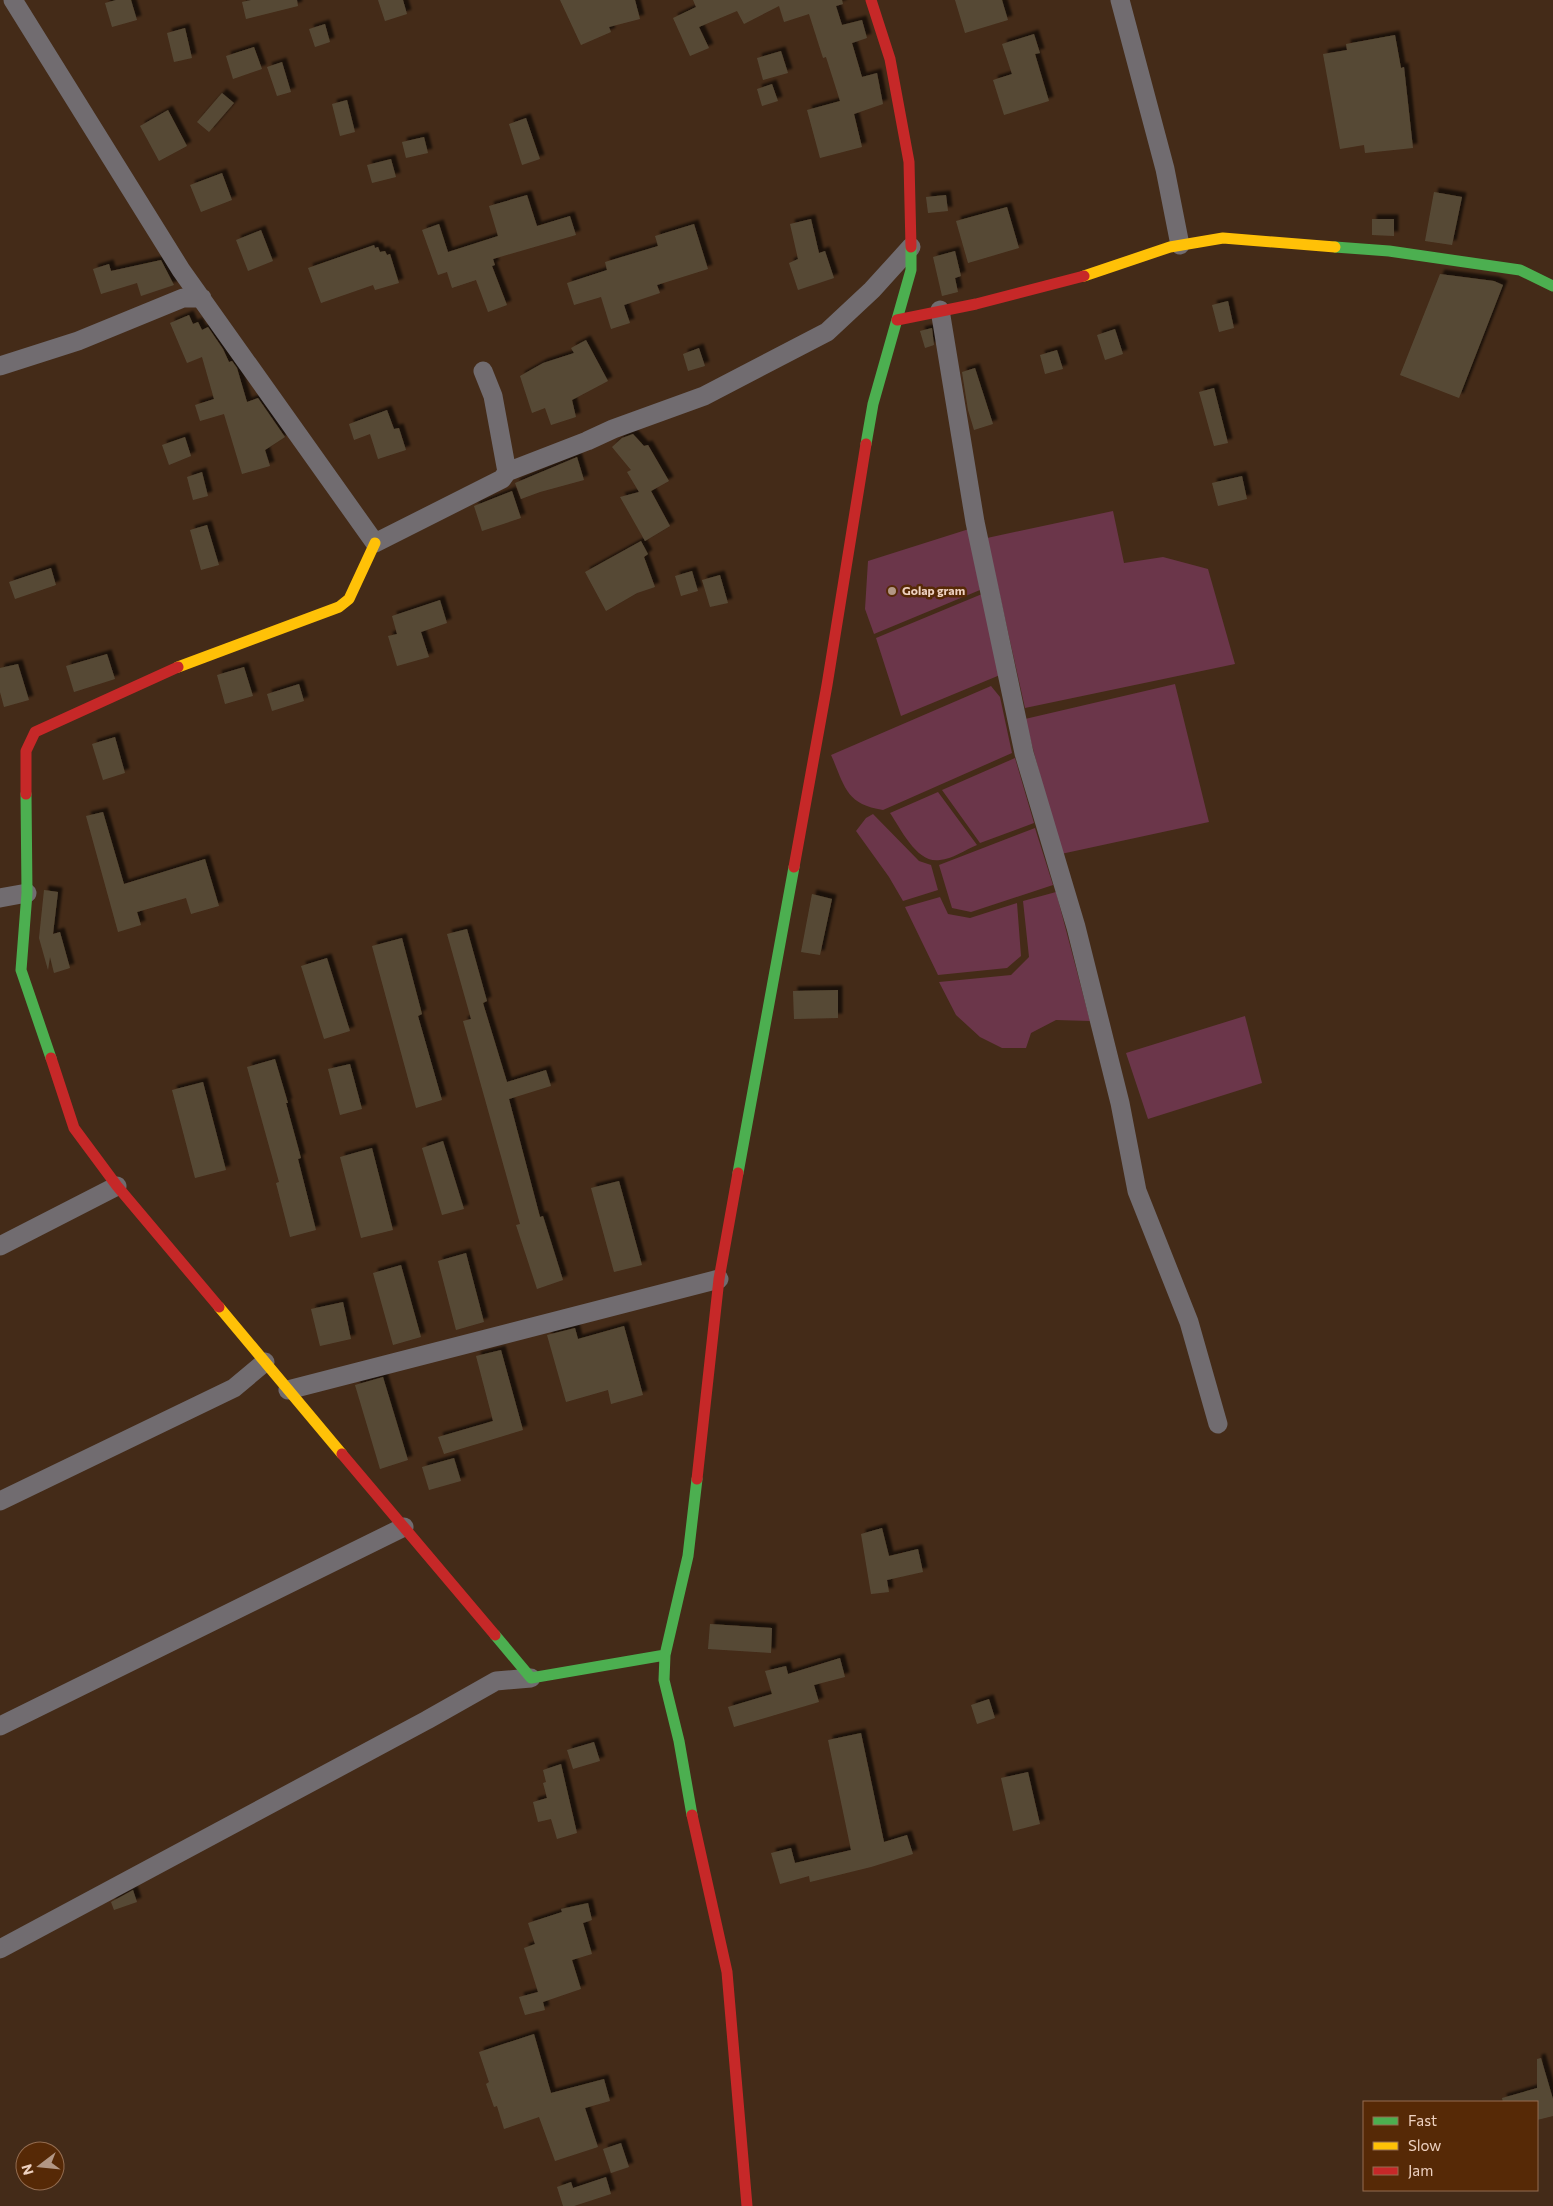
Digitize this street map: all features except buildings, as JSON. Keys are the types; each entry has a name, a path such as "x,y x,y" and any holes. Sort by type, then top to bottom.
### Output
{"street":[{"path":"13,0 181,270 375,543"},
{"path":"747,2206 727,1972 694,1829 679,1741 664,1680 665,1655 688,1556 719,1280 827,685 873,404 911,270 909,162 890,59 871,0"},
{"path":"1120,0 1165,169 1180,245"},
{"path":"897,320 976,304 1075,279 1180,245 1224,238 1389,251 1520,270 1553,286"},
{"path":"531,1678 117,1186 74,1128 21,970 28,893 26,751 35,732 170,670 339,608 349,599 375,543 502,479 507,472 613,429 704,396 827,332 872,290 911,247"},
{"path":"0,366 78,341 183,298 202,298"},
{"path":"940,310 975,522 1024,753 1076,927 1120,1104 1137,1191 1189,1322 1218,1424"},
{"path":"483,370 493,396 507,472"},
{"path":"0,898 28,893"},
{"path":"0,1246 117,1186"},
{"path":"288,1390 719,1280"},
{"path":"0,1501 234,1388 265,1362"},
{"path":"0,1726 404,1527"},
{"path":"0,1949 418,1725 496,1681 531,1678 665,1655"}],"shaded area":[{"path":"1113,511 1124,563 1163,557 1208,569 1235,664 1025,708 987,538"},
{"path":"969,529 980,590 874,634 865,609 868,561"},
{"path":"982,594 1000,675 901,716 876,638"},
{"path":"1175,684 1209,822 1061,854 1025,719"},
{"path":"991,686 1000,697 1012,753 883,810 861,803 848,792 831,755"},
{"path":"1015,758 1034,823 980,843 942,790"},
{"path":"938,792 977,845 949,858 932,860 924,857 910,844 890,813"},
{"path":"873,814 919,861 931,865 938,890 903,901 889,877 856,831 866,818"},
{"path":"1035,828 1053,885 971,912 952,908 939,865"},
{"path":"1056,892 1090,1021 1056,1020 1031,1033 1026,1048 1002,1048 980,1037 956,1015 939,982 1011,975 1029,957 1023,901"},
{"path":"940,897 948,914 970,918 1017,903 1021,956 1007,968 938,975 905,907"},
{"path":"1245,1016 1262,1083 1148,1119 1126,1053"}],"traffic: fast":[{"path":"866,444 873,404 911,270 911,247"},
{"path":"1335,247 1389,251 1520,270 1553,286"},
{"path":"26,794 27,893 21,970 51,1058"},
{"path":"738,1173 794,867"},
{"path":"692,1815 679,1741 664,1680 665,1655 688,1556 697,1479"},
{"path":"495,1635 531,1678 665,1655"}],"traffic: slow":[{"path":"1084,276 1170,247 1223,238 1335,247"},
{"path":"178,667 339,607 349,599 375,543"},
{"path":"219,1307 342,1454"}],"traffic: jam":[{"path":"871,0 890,59 909,162 911,247"},
{"path":"897,320 976,304 1084,276"},
{"path":"794,867 827,685 866,444"},
{"path":"26,794 26,751 35,732 178,667"},
{"path":"51,1058 74,1128 117,1186 219,1307"},
{"path":"697,1479 719,1279 738,1173"},
{"path":"342,1454 495,1635"},
{"path":"692,1815 727,1972 747,2206"}],"place":[{"name":"Golap gram","path":"892,591"}]}
